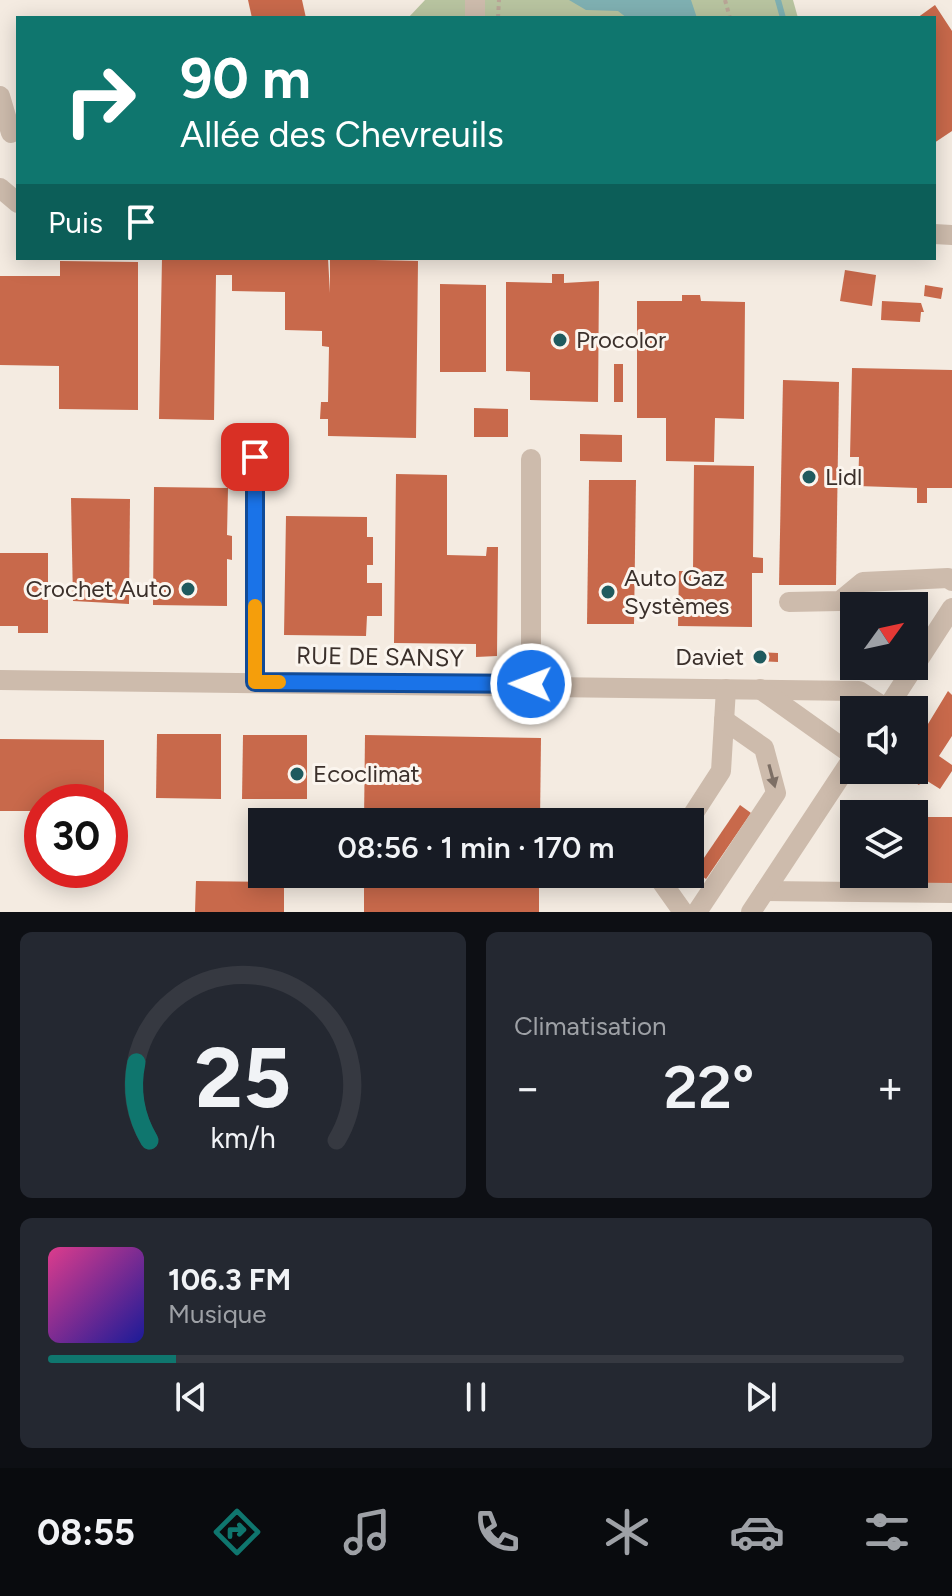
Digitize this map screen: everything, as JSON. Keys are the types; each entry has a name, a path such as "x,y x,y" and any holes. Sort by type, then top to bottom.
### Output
{"street":[{"path":"0,82 16,100"},
{"path":"0,96 7,135"},
{"path":"0,188 16,202"},
{"path":"255,457 255,682"},
{"path":"531,459 531,684"},
{"path":"789,602 840,601 863,582 948,578 952,581"},
{"path":"895,696 952,608"},
{"name":"RUE DE SANSY","path":"0,680 531,684 859,691 867,696"},
{"path":"697,808 721,771 726,689"},
{"path":"760,689 840,746"},
{"path":"697,912 776,793 764,748 724,720"},
{"path":"751,912 840,777"},
{"path":"666,888 683,912"},
{"path":"765,891 952,893"}],"green space":[{"path":"425,0 793,0 797,16 410,16"}],"water":[{"path":"569,0 691,0 696,16 624,16 618,11 586,10"}],"building":[{"path":"248,0 302,0 306,16 252,16"},
{"path":"935,5 952,31 952,131 936,142 936,16 920,16"},
{"path":"162,260 328,260 330,293 330,260 418,261 416,438 328,436 328,419 320,419 321,402 328,402 329,347 322,346 322,331 285,330 285,292 232,291 232,275 216,275 214,420 159,419"},
{"path":"60,261 138,262 138,410 59,409 59,366 0,365 0,276 60,276"},
{"path":"845,270 876,275 872,306 840,301"},
{"path":"552,274 564,274 564,283 599,281 598,402 530,400 530,372 506,371 506,282 552,283"},
{"path":"440,284 486,285 486,372 440,372"},
{"path":"925,285 943,288 941,299 924,296"},
{"path":"682,295 700,295 701,301 745,302 744,419 715,418 714,462 666,461 666,418 637,418 637,301 682,301"},
{"path":"882,301 921,303 924,312 921,312 920,322 881,320"},
{"path":"614,364 623,364 623,402 614,402"},
{"path":"852,368 952,370 952,488 927,488 927,503 917,503 917,488 858,486 859,457 850,457"},
{"name":"Lidl","path":"783,380 839,382 836,585 779,585"},
{"path":"474,408 508,409 508,437 474,437"},
{"path":"580,434 622,435 622,462 580,461"},
{"path":"694,465 754,466 753,557 763,558 763,573 752,573 752,627 678,626 679,571 693,571"},
{"path":"396,474 447,475 447,555 486,556 487,547 498,547 497,656 476,657 476,644 394,643"},
{"path":"589,480 636,480 634,624 587,624"},
{"path":"154,487 228,488 227,535 232,536 232,560 227,559 227,606 153,605"},
{"path":"71,498 130,499 129,604 73,601"},
{"path":"286,516 367,517 367,537 373,537 373,565 367,565 367,583 382,583 382,616 367,616 366,636 284,635"},
{"path":"0,553 48,553 48,633 18,633 18,626 0,626"},
{"path":"755,652 778,653 778,662 755,661"},
{"path":"948,691 952,695 952,736 939,756 952,765 952,771 940,789 928,782 928,724"},
{"path":"157,734 221,734 221,799 156,798"},
{"path":"243,735 307,735 307,799 242,799"},
{"path":"365,735 541,738 540,808 364,808"},
{"path":"0,739 104,740 104,784 24,784 24,811 0,811"},
{"path":"740,805 751,813 706,879 704,858"},
{"path":"928,817 952,817 952,885 928,885"},
{"path":"196,881 248,882 248,888 284,888 284,912 195,912"},
{"path":"364,888 539,888 539,912 364,912"}],"waterway":[{"path":"778,0 782,16"}],"slow traffic":[{"path":"255,606 255,682 279,682"}],"place":[{"name":"Procolor","path":"560,340"},
{"name":"Lidl","path":"809,477"},
{"name":"Crochet Auto","path":"188,589"},
{"name":"Auto Gaz Systèmes","path":"608,592"},
{"name":"Daviet","path":"760,657"},
{"name":"Ecoclimat","path":"297,774"}],"route":[{"path":"255,457 255,682 531,684"}]}
